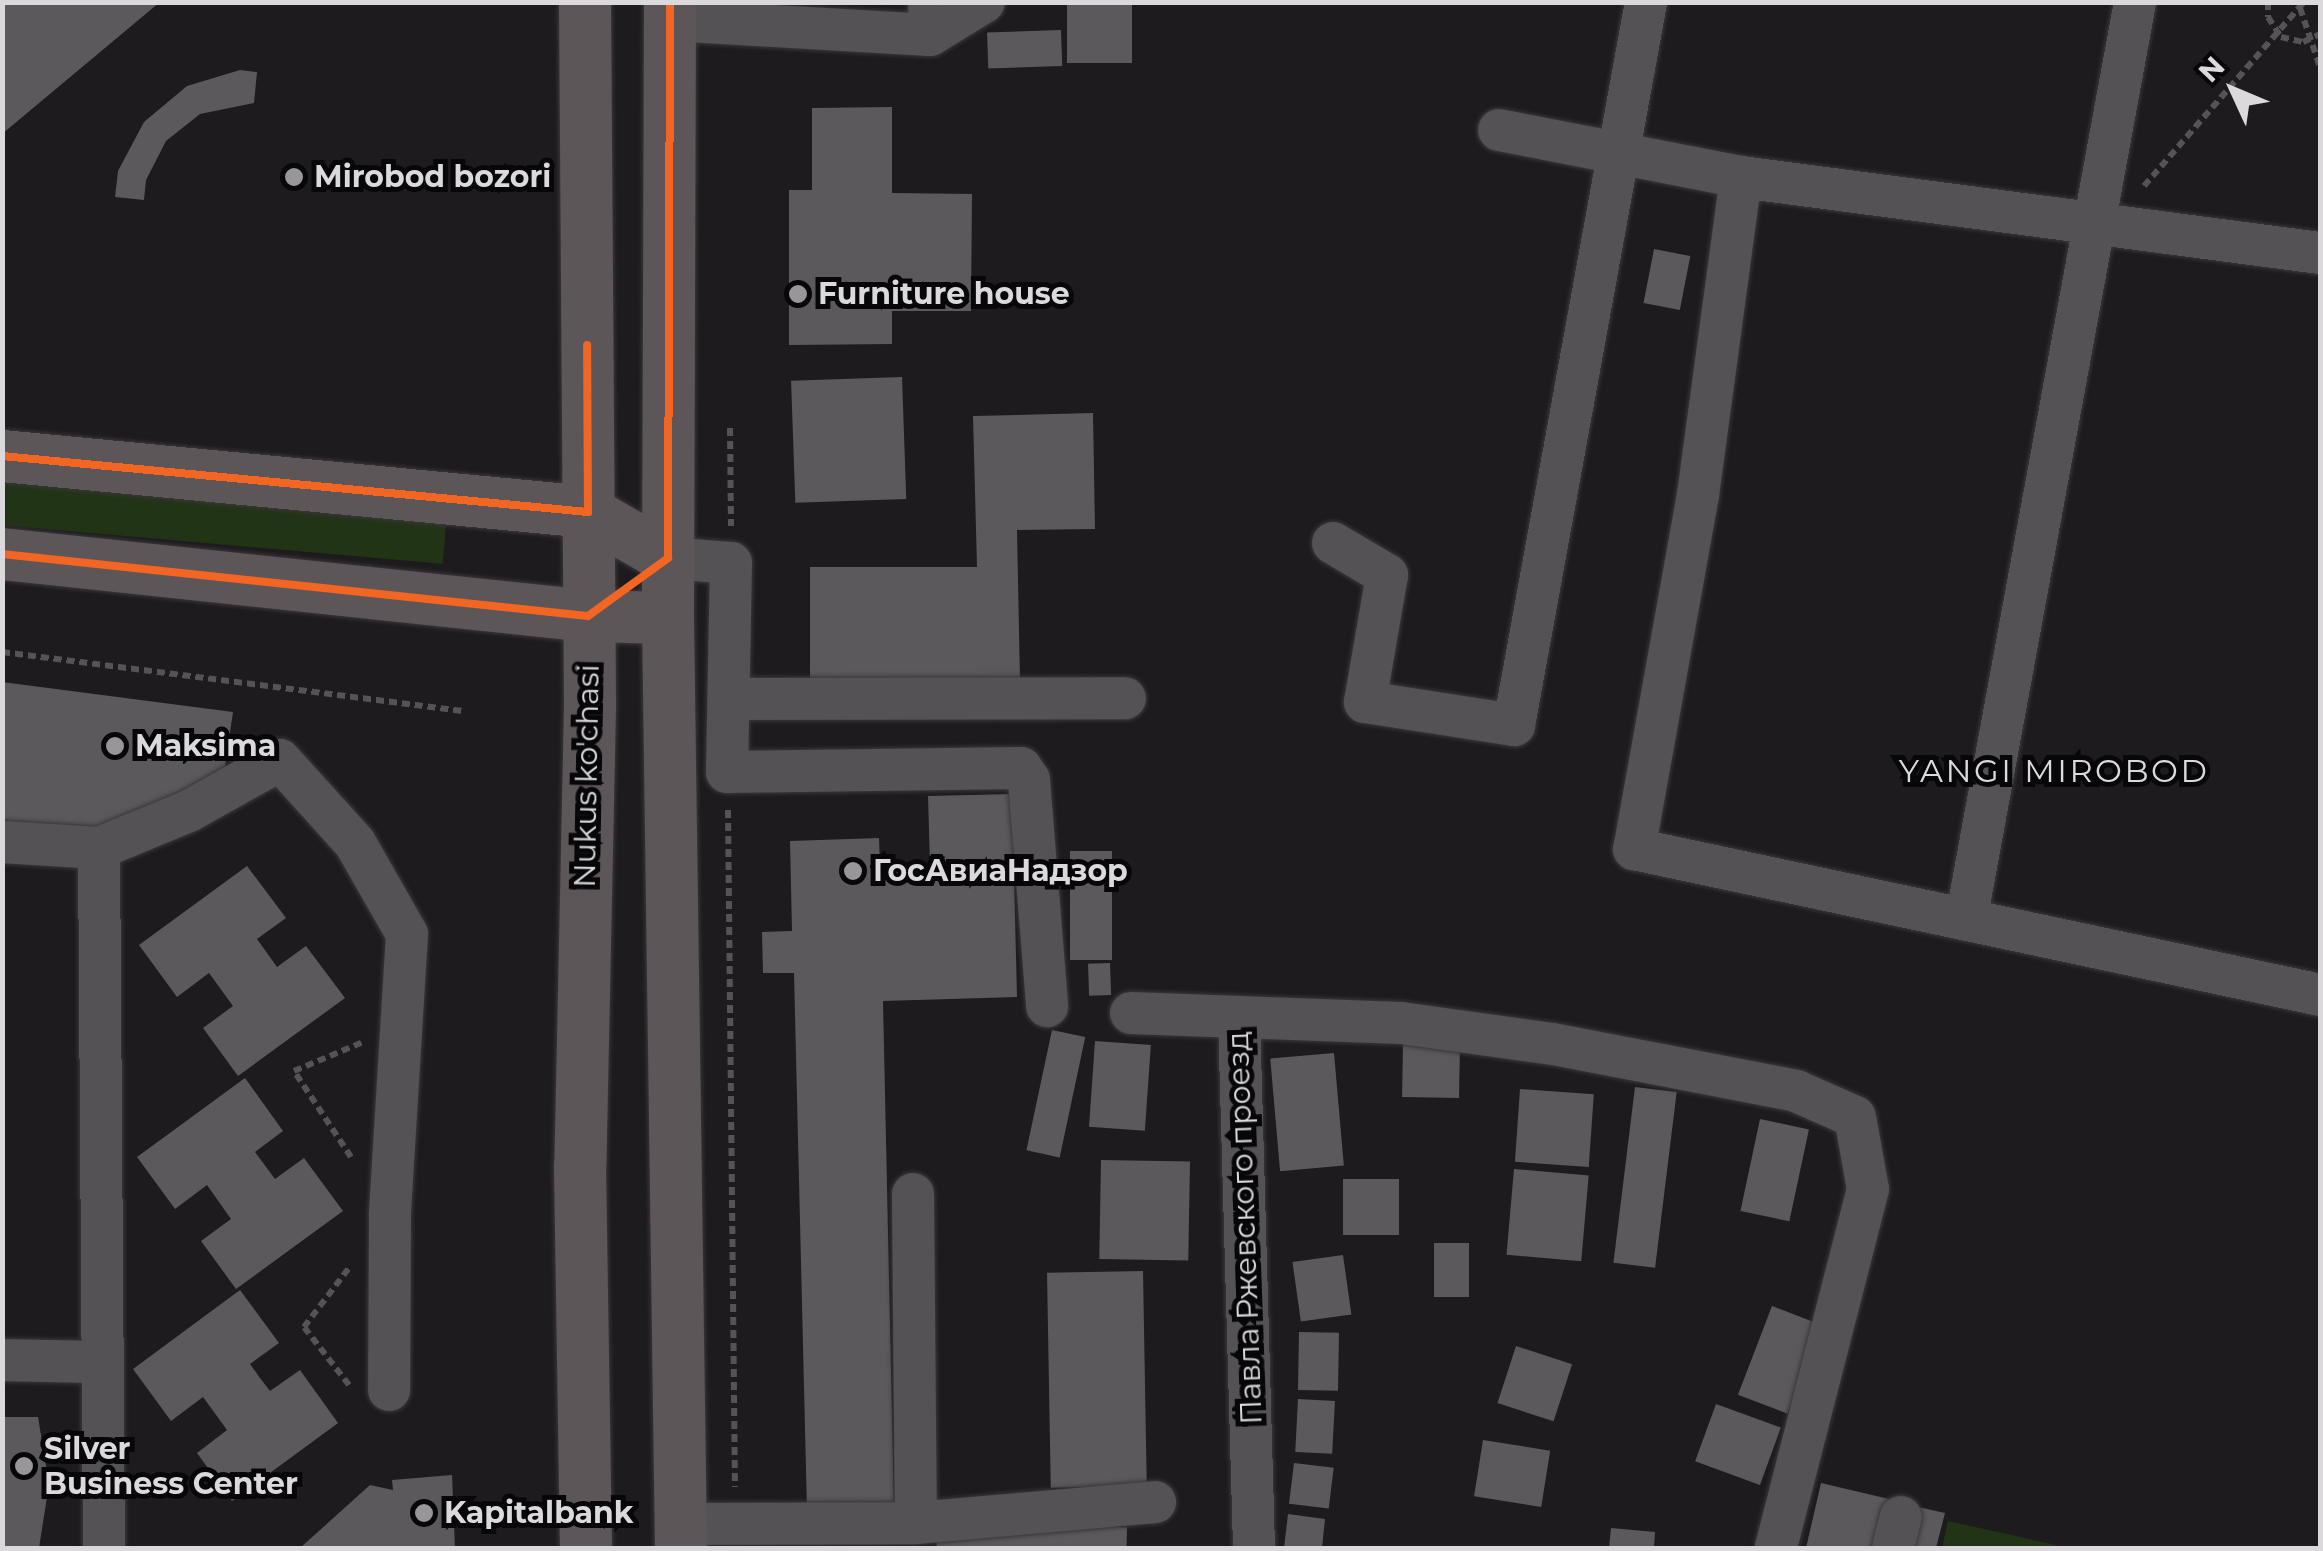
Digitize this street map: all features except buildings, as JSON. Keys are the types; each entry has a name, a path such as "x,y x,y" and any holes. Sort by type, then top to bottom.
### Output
{"main road":[{"name":"Nukus ko'chasi","path":"585,2 588,616 580,1166 586,1548"},
{"path":"670,11 668,618 681,1536"},
{"path":"2,456 588,512 668,558"},
{"path":"2,554 588,616 668,618"},
{"path":"588,616 668,558"}],"lane":[{"path":"670,11 929,19 984,2"},
{"path":"1333,542 1387,575 1364,702 1514,725 1646,2"},
{"path":"1967,915 2135,2"},
{"path":"1499,130 1618,150 1741,177 2320,253"},
{"path":"1741,177 1698,495 1634,849 1967,915 2320,995"},
{"path":"668,558 731,562 727,772 1021,768 1029,780 1047,1006"},
{"path":"730,700 1125,698"},
{"path":"2,842 98,848 188,812 280,760 354,843 407,934 405,1024 372,1392"},
{"path":"98,848 99,1362 104,1548"},
{"name":"Павла Ржевского проезд","path":"1131,1013 1239,1017 1254,1548"},
{"path":"1239,1017 1401,1024 1553,1044 1796,1091 1856,1117 1868,1189 1776,1548"},
{"path":"914,1194 916,1523"},
{"path":"2,1360 99,1362"},
{"path":"681,1536 735,1525 916,1523 1155,1502"}],"path":[{"path":"2268,2 2278,33"},
{"path":"2157,194 2139,192 2300,4"},
{"path":"2300,4 2320,67"},
{"path":"2278,33 2311,40 2320,34"},
{"path":"730,428 731,562"},
{"path":"2,652 464,710"},
{"path":"727,772 735,1525"},
{"path":"372,1392 304,1327 390,1216 294,1071 405,1024"}],"green space":[{"path":"2,483 446,522 443,564 2,525"},
{"path":"1948,1521 2056,1545 1942,1548"}],"transit line":[{"path":"2,554 588,616 668,558 670,2"},
{"path":"2,456 588,512 587,345"}],"place":[{"name":"Mirobod bozori","path":"294,177"},
{"name":"Furniture house","path":"798,294"},
{"name":"Maksima","path":"115,746"},
{"name":"ГосАвиаНадзор","path":"853,871"},
{"name":"Silver Business Center","path":"24,1466"},
{"name":"Kapitalbank","path":"424,1513"}],"district":[{"name":"YANGI MIROBOD","path":"2054,771"}]}
